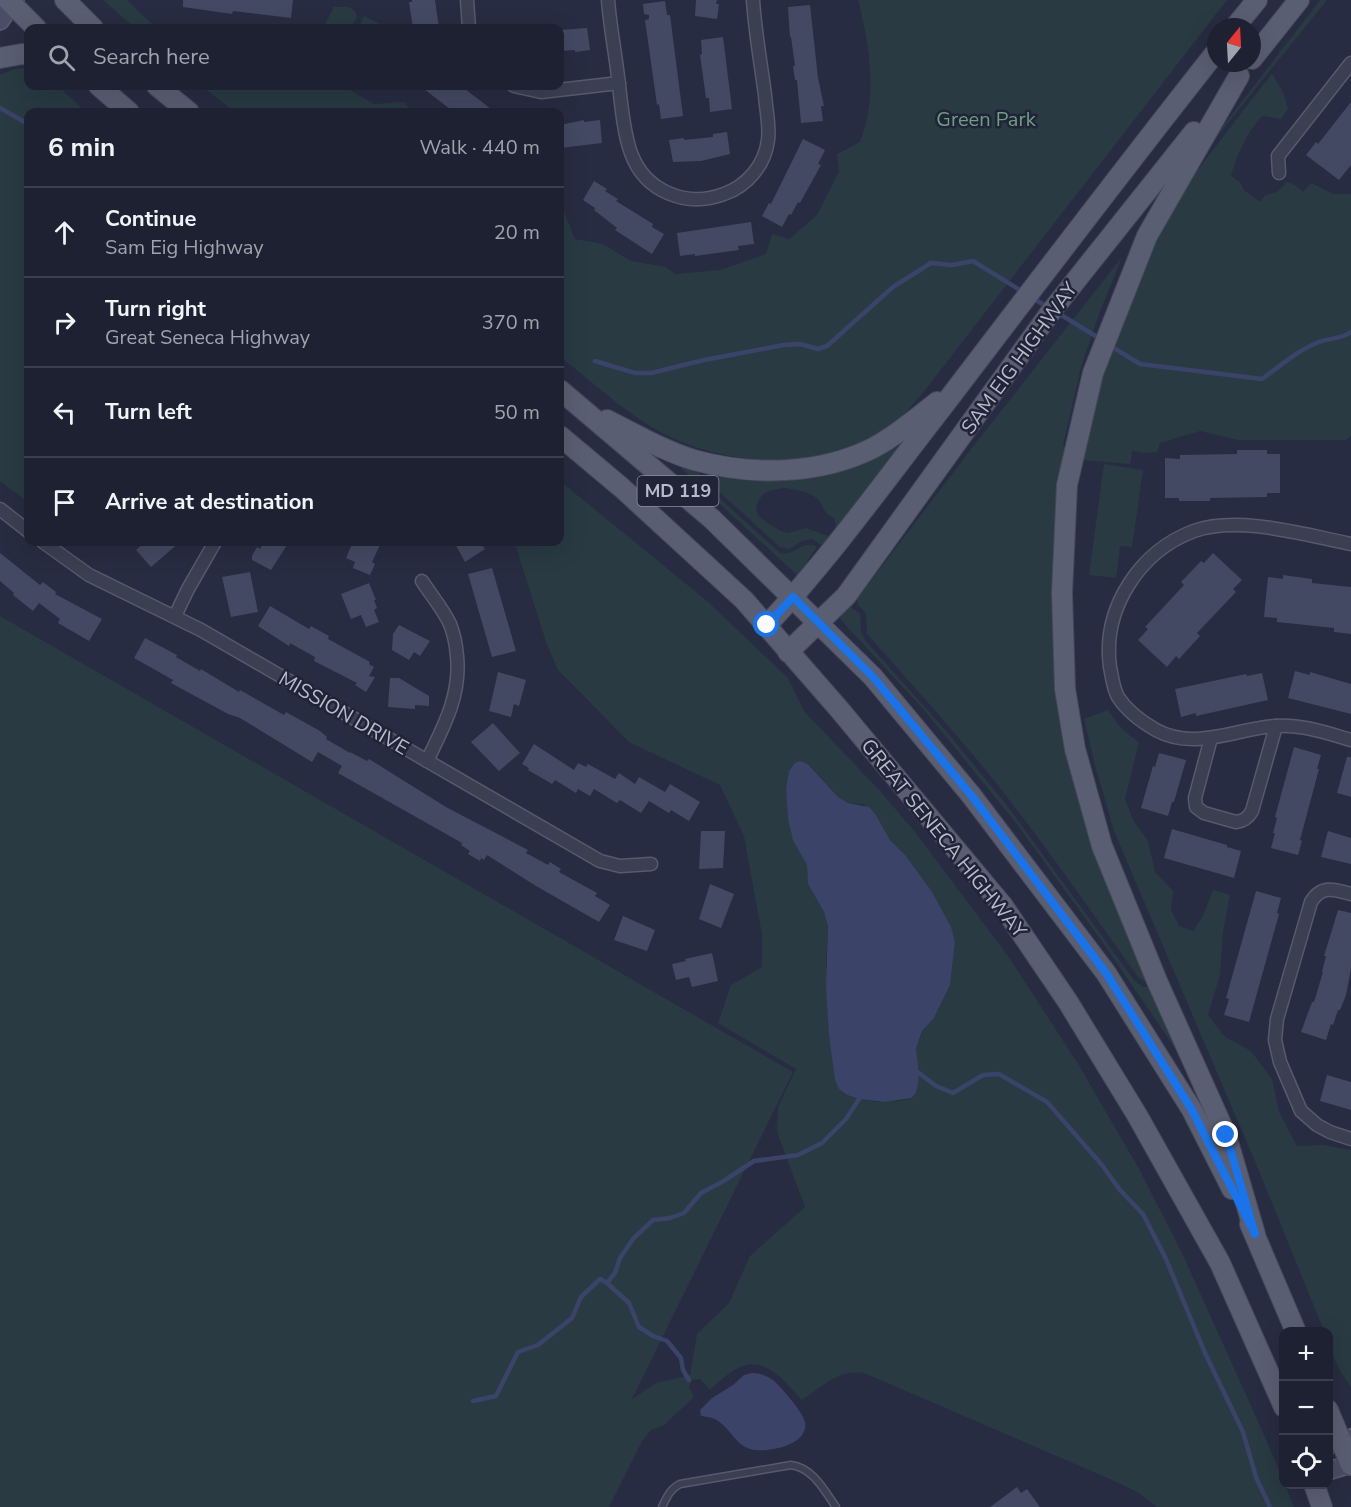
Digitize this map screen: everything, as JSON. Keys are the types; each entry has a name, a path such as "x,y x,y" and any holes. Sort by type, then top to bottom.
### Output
{"main road":[{"path":"65,0 89,24"},
{"path":"1242,18 1257,0"},
{"path":"1261,48 1299,0"},
{"path":"12,1 32,24"},
{"path":"0,58 24,54"},
{"name":"SAM EIG HIGHWAY","path":"767,625 793,597 861,513 1207,64"},
{"path":"1242,72 1147,236 1093,373 1067,484 1062,593 1065,677 1075,749 1102,846 1156,981 1226,1135 1255,1234"},
{"name":"SAM EIG HIGHWAY","path":"788,652 846,596 1052,310 1242,72"},
{"path":"95,90 123,108"},
{"path":"104,90 124,108"},
{"path":"162,90 184,108"},
{"path":"577,404 656,444 694,460 730,468 786,471 832,463 874,447 958,386"},
{"name":"MD 119","path":"564,393 712,519 819,622 873,677 971,795 1106,973 1192,1110 1255,1234 1294,1327"},
{"name":"GREAT SENECA HIGHWAY","path":"564,439 622,488 744,600 839,709 1003,906 1068,1002 1137,1115 1220,1263 1279,1396"},
{"path":"1333,1422 1351,1464"},
{"path":"1315,1489 1322,1507"}],"street":[{"path":"467,0 469,24"},
{"path":"608,0 630,153 644,176 653,184 674,196 701,200 728,193 750,178 761,161 768,141 767,114 753,0"},
{"path":"0,21 12,1"},
{"path":"1279,173 1278,156 1351,63"},
{"path":"564,89 619,83"},
{"path":"532,90 541,92 558,90"},
{"path":"0,509 24,528"},
{"path":"1351,544 1240,524 1195,530 1163,547 1147,560 1131,579 1118,603 1111,631 1109,658 1117,696 1131,712 1156,730 1172,737 1189,740 1211,738 1276,726 1297,727 1351,740"},
{"name":"MISSION DRIVE","path":"49,546 89,575 175,616 600,861 620,866 651,864"},
{"path":"175,616 213,546"},
{"path":"422,581 449,623 455,638 458,666 457,688 451,711 427,761"},
{"path":"1211,738 1195,798 1196,807 1204,813 1236,822 1245,819 1252,811 1276,726"},
{"path":"1351,894 1326,889 1320,891 1311,902 1277,1018 1275,1040 1280,1062 1301,1111 1317,1125 1351,1139"},
{"path":"1333,1470 1351,1464"}],"lane":[{"path":"662,1507 669,1493 680,1484 791,1465 809,1472 836,1507"}],"green space":[{"path":"103,0 127,0 152,24 130,24"},
{"name":"Green Park","path":"858,0 1227,0 1213,18 1207,18 1207,26 922,394 897,421 867,440 839,451 779,460 748,459 718,454 689,445 648,425 564,360 564,213 575,239 603,244 631,261 666,267 675,274 720,270 766,254 772,234 789,239 817,215 839,172 837,154 860,142 869,107 869,53"},
{"path":"1320,0 1327,0 1211,144 1210,143"},
{"path":"334,7 349,7 355,11 357,17 353,24 325,24"},
{"path":"364,16 380,24 360,24"},
{"path":"24,68 24,90 62,90 82,108 24,108 24,499 0,481 0,75 14,69"},
{"path":"1272,73 1283,92 1288,109 1281,119 1262,116 1243,144 1231,176 1260,202 1265,195 1277,192 1287,182 1303,192 1311,183 1333,194 1351,194 1351,436 1346,440 1238,440 1200,431 1160,443 1157,452 1132,451 1129,464 1081,460 1100,377 1155,238 1193,176"},
{"path":"206,90 350,90 374,104 404,102 409,108 230,108"},
{"path":"1122,257 1081,367 1063,446 1065,447 1054,555 1054,636 1056,663 1152,980 1147,983 1138,977 1055,861 988,773 867,634 866,613 858,605 857,599"},
{"path":"899,448 825,547 812,539 802,541 789,549 780,547 704,478 709,473 759,480 805,478","holes":["786,488 805,492 815,497 827,514 834,518 836,527 828,536 806,528 789,533 781,531 759,516 756,510 762,495 775,489"]},
{"path":"1104,464 1143,470 1132,547 1120,546 1116,578 1089,575"},
{"path":"680,465 700,471 699,480 780,553 789,553 808,545 817,547 807,561 811,564 798,576"},
{"path":"564,484 707,601 787,677 804,711 881,792 915,832 1008,956 1077,1062 1138,1167 1182,1253 1265,1437 1279,1471 1279,1489 1287,1489 1294,1507 1157,1507 1139,1493 1110,1479 864,1373 847,1373 839,1376 802,1400 773,1371 756,1364 736,1369 710,1390 700,1379 692,1380 689,1387 694,1397 664,1425 651,1430 642,1441 609,1507 0,1507 0,616 793,1072 632,1399 656,1383 690,1375 697,1334 729,1303 750,1256 805,1207 777,1132 778,1107 796,1069 718,1023 731,985 762,967 762,935 744,836 720,785 629,742 558,670 547,645 515,546 564,546","holes":["795,763 808,763 838,797 848,803 863,804 876,815 890,840 919,874 955,942 950,985 934,1018 922,1031 916,1048 919,1073 916,1093 911,1098 899,1101 878,1102 859,1099 846,1095 839,1089 826,968 828,926 824,912 808,884 807,865 788,819 786,788 789,771"]},
{"path":"851,607 860,614 861,631 865,640 947,732 1009,808 1134,980 1143,987 1155,987 1179,1054 1101,940 1016,823 925,711 840,619 842,614"},
{"path":"1108,710 1122,728 1139,742 1125,799 1133,820 1148,841 1155,872 1173,891 1171,910 1179,926 1193,931 1203,916 1213,890 1230,895 1223,932 1220,975 1208,1015 1224,1036 1251,1051 1272,1079 1279,1112 1297,1146 1323,1145 1351,1150 1351,1387 1333,1355 1333,1327 1322,1327 1259,1171 1114,831 1084,719"}],"water":[{"path":"800,761 808,764 838,797 848,803 869,807 890,840 906,856 932,892 951,927 955,942 950,985 934,1018 922,1031 916,1048 918,1084 916,1093 911,1098 885,1102 859,1099 839,1089 835,1080 826,986 828,926 824,912 808,884 807,865 793,840 788,819 786,788 789,771 795,763"},
{"path":"752,1373 764,1375 774,1381 800,1412 805,1422 805,1430 795,1441 769,1450 754,1450 738,1442 716,1420 701,1416 700,1410 712,1398 744,1375"}],"building":[{"path":"183,0 293,0 291,18 233,11 232,14 183,7"},
{"path":"412,0 435,0 438,24 412,24 409,2"},
{"path":"696,0 717,0 716,4 719,4 717,19 695,16"},
{"path":"665,1 667,15 670,15 683,116 661,119 645,20 649,19 649,15 644,14 643,4"},
{"path":"810,5 818,78 824,106 821,106 823,121 801,123 788,7"},
{"path":"587,28 590,50 564,51 564,30"},
{"path":"723,37 732,109 710,112 700,55 702,54 701,40"},
{"path":"425,90 466,90 490,108 449,108"},
{"path":"1351,102 1351,165 1339,180 1306,155 1316,142 1318,144"},
{"path":"584,120 584,122 600,120 602,143 564,148 564,124"},
{"path":"727,132 730,154 701,161 673,162 669,140 713,137 713,134"},
{"path":"803,139 825,150 818,164 821,165 800,203 798,202 791,215 789,214 782,227 762,216 769,203 771,204"},
{"path":"594,181 618,199 616,201 653,224 652,227 664,234 652,254 615,230 617,228 583,200"},
{"path":"751,222 754,244 738,246 739,250 680,256 677,233"},
{"path":"1237,450 1267,450 1267,454 1280,454 1280,493 1267,493 1267,497 1210,498 1210,501 1179,501 1179,498 1165,498 1165,458 1180,459 1180,455 1237,454"},
{"path":"140,546 175,546 151,567 136,550"},
{"path":"262,546 286,546 271,570 252,560 257,547 260,549"},
{"path":"351,546 380,546 372,562 375,564 370,575 353,568 355,562 346,558"},
{"path":"456,546 483,546 485,549 465,562"},
{"path":"0,553 40,585 43,582 56,592 55,594 102,619 89,641 58,623 60,619 39,603 33,611 13,595 14,593 0,581"},
{"path":"1213,553 1242,580 1233,589 1236,592 1197,633 1200,636 1179,659 1176,656 1167,667 1138,640 1148,629 1145,627 1184,585 1181,582 1201,561 1204,563"},
{"path":"492,568 516,651 492,657 468,574"},
{"path":"250,572 258,612 231,617 222,577"},
{"path":"1283,575 1312,579 1312,583 1351,587 1351,634 1334,632 1334,628 1277,622 1277,618 1264,617 1268,577 1283,579"},
{"path":"369,583 376,600 374,600 377,608 374,610 379,622 366,627 361,615 351,619 341,594"},
{"path":"270,606 309,629 311,626 329,636 328,639 370,662 369,664 374,667 369,676 375,677 366,692 355,685 357,683 314,661 315,657 290,643 289,646 258,626"},
{"path":"399,625 430,641 420,656 414,652 409,660 392,650 393,634"},
{"path":"145,638 239,692 240,690 284,715 286,712 320,731 327,737 326,739 367,761 369,759 446,807 528,850 526,853 548,865 550,862 561,869 559,872 597,893 595,896 610,905 599,922 487,855 484,860 481,858 480,861 468,854 470,851 461,845 462,843 338,773 342,766 318,752 312,762 240,718 228,714 171,683 173,680 134,658"},
{"path":"1295,671 1310,675 1310,672 1351,684 1351,714 1288,698"},
{"path":"498,672 526,680 519,706 514,704 511,717 489,711"},
{"path":"1262,673 1268,700 1196,716 1196,713 1181,717 1175,689 1246,674 1247,676"},
{"path":"390,678 399,678 429,696 429,706 415,705 415,709 388,707"},
{"path":"493,723 520,753 499,771 471,742"},
{"path":"534,744 574,770 578,763 586,767 588,764 615,779 619,773 635,784 639,777 665,792 670,784 700,802 689,821 649,801 641,813 620,800 617,803 594,789 590,796 578,789 576,793 555,780 552,784 522,764"},
{"path":"1294,747 1321,755 1298,855 1271,848 1277,818 1275,817"},
{"path":"1159,753 1186,760 1168,816 1141,808"},
{"path":"1347,757 1351,757 1351,797 1337,793"},
{"path":"1172,829 1241,851 1234,878 1164,858"},
{"path":"701,831 725,831 723,868 699,869"},
{"path":"1328,831 1351,838 1351,864 1321,857"},
{"path":"710,884 734,894 721,928 699,919"},
{"path":"1256,891 1281,898 1277,913 1279,914 1249,1022 1224,1015 1229,999 1226,998"},
{"path":"1338,910 1351,913 1351,969 1346,995 1333,1025 1331,1024 1326,1040 1301,1032 1312,1002 1314,1002 1323,972 1326,956 1324,956"},
{"path":"623,916 655,930 647,951 614,940"},
{"path":"712,953 718,981 692,987 689,977 676,980 672,964"},
{"path":"1327,1075 1351,1082 1351,1110 1320,1101"},
{"path":"1017,1487 1021,1493 1027,1489 1040,1507 990,1507"}],"waterway":[{"path":"0,108 24,122"},
{"path":"595,361 635,373 651,373 704,360 784,345 800,344 818,349 827,346 893,287 931,263 952,265 973,261 1023,292"},
{"path":"1032,298 1048,307"},
{"path":"1058,313 1102,340"},
{"path":"1109,345 1140,364 1262,379 1311,345 1351,332"},
{"path":"919,1073 936,1086 953,1093 983,1075 999,1074 1047,1102 1102,1165 1120,1190 1143,1214 1166,1259 1205,1353 1243,1432 1256,1477 1270,1507"},
{"path":"473,1401 496,1396 518,1352 538,1345 572,1318 581,1297 600,1279 607,1283 615,1273 620,1258 633,1239 653,1220 684,1213 701,1193 754,1161 798,1155 822,1143 846,1119 859,1099"},
{"path":"607,1283 629,1303 639,1327 667,1341 681,1358 683,1370 689,1380"}],"route":[{"path":"767,625 793,597 873,677 971,795 1106,973 1192,1110 1255,1234 1226,1135"}]}
